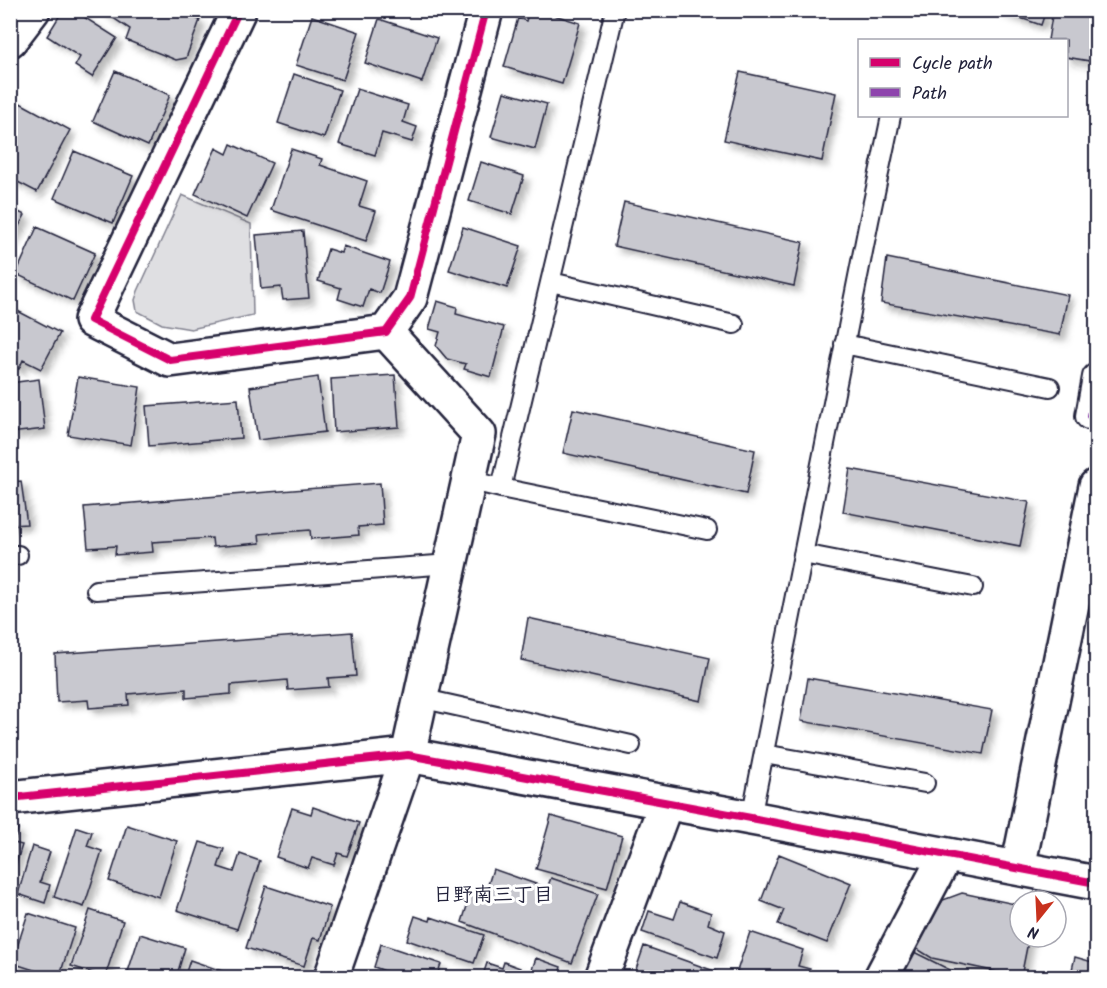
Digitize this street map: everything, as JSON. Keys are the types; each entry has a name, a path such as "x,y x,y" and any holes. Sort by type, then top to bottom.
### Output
{"street":[{"path":"10,40 33,10"},
{"path":"238,11 91,320 170,360 386,332 410,298 486,10"},
{"path":"331,978 408,755 479,434 386,332"},
{"path":"1096,377 1089,416 1096,417"},
{"path":"1018,868 1096,486"},
{"path":"10,798 408,755 1096,883"},
{"path":"602,978 666,803"},
{"path":"881,978 946,855"}],"lane":[{"path":"501,488 615,10"},
{"path":"752,818 844,344 891,117"},
{"path":"551,282 734,324"},
{"path":"844,344 1050,387"},
{"path":"468,480 707,530"},
{"path":"803,554 973,587"},
{"path":"96,590 450,564"},
{"path":"420,699 631,745"},
{"path":"764,754 925,783"}],"shaded area":[{"path":"182,195 251,224 253,315 191,329 162,324 137,311 135,300 138,291"}],"building":[{"path":"63,10 73,10 117,38 92,77 75,66 80,57 47,36"},
{"path":"101,10 176,10 200,20 186,58 176,60 126,40 130,29"},
{"path":"529,10 538,10 580,23 562,84 504,67 518,18 526,21"},
{"path":"997,10 1046,10 1041,25"},
{"path":"1053,10 1077,10 1096,14 1096,62 1068,57 1068,39 1048,39"},
{"path":"312,16 359,32 343,80 296,65"},
{"path":"379,19 437,38 422,82 365,63"},
{"path":"115,71 170,95 148,146 93,121"},
{"path":"740,72 836,93 822,161 724,140"},
{"path":"294,74 340,90 324,138 278,123"},
{"path":"357,89 408,105 403,122 417,127 412,142 382,133 375,155 339,144"},
{"path":"504,92 547,104 535,149 491,137"},
{"path":"11,98 70,130 37,192 10,178"},
{"path":"231,144 272,163 247,218 195,194 216,148 227,154"},
{"path":"291,149 322,159 320,165 367,181 359,206 376,211 366,241 271,210"},
{"path":"74,151 133,176 113,223 54,198"},
{"path":"481,162 524,176 512,214 469,201"},
{"path":"624,202 803,242 794,286 614,246"},
{"path":"10,208 25,215 10,242"},
{"path":"37,227 95,253 73,301 16,274"},
{"path":"463,227 521,246 507,288 449,270"},
{"path":"303,231 309,298 283,300 281,287 261,289 256,235"},
{"path":"343,246 390,262 380,293 369,289 363,307 338,299 341,288 318,281 328,249 341,253"},
{"path":"887,258 1068,295 1060,335 881,303"},
{"path":"437,301 457,307 456,314 504,327 491,377 464,369 466,364 447,359 436,346 440,332 429,329"},
{"path":"10,307 60,333 41,369 23,360 19,369 10,365"},
{"path":"395,375 399,427 334,432 331,379"},
{"path":"78,377 140,387 131,445 68,435"},
{"path":"318,377 325,432 258,440 250,387"},
{"path":"39,379 45,429 10,433 10,383"},
{"path":"238,399 241,438 149,446 146,406"},
{"path":"573,409 755,450 746,494 563,453"},
{"path":"850,469 1029,502 1020,546 843,512"},
{"path":"21,481 27,524 10,525 10,482"},
{"path":"380,483 383,525 358,527 359,535 311,539 310,530 259,534 260,543 213,547 212,538 152,542 153,552 115,555 116,546 88,548 84,507"},
{"path":"528,618 710,658 701,701 521,660"},
{"path":"352,632 356,676 328,678 329,687 288,690 287,680 231,685 231,694 186,698 186,689 128,694 129,705 89,708 88,700 57,702 55,654"},
{"path":"808,678 992,710 983,754 801,721"},
{"path":"313,807 359,823 347,856 338,853 334,865 312,858 308,868 276,857 292,808 311,814"},
{"path":"551,816 622,836 607,888 536,869"},
{"path":"127,825 177,841 159,897 109,881"},
{"path":"10,827 18,829 14,843 22,845 10,883"},
{"path":"77,827 92,832 87,846 102,851 84,907 54,897"},
{"path":"200,842 224,849 218,867 234,872 240,854 260,861 237,929 177,910"},
{"path":"32,846 50,852 40,882 50,885 45,903 18,894"},
{"path":"779,854 851,883 827,943 778,924 784,910 761,901"},
{"path":"493,869 547,888 551,878 598,894 572,963 462,922 472,890 485,894"},
{"path":"266,886 330,907 320,940 313,938 304,966 246,948"},
{"path":"962,893 1008,903 1008,949 1027,949 1021,977 932,958 914,947 943,900"},
{"path":"680,902 711,913 708,924 725,931 717,958 642,932 649,911 674,919"},
{"path":"90,910 123,921 105,977 71,966"},
{"path":"28,913 75,928 59,978 12,963"},
{"path":"415,916 430,921 431,917 484,935 474,963 407,940"},
{"path":"750,932 803,950 798,966 810,969 807,978 757,978 737,971"},
{"path":"140,934 185,948 176,978 126,978"},
{"path":"381,944 441,964 436,978 395,978 396,975 374,967"},
{"path":"644,946 717,972 715,978 633,978"},
{"path":"910,950 966,978 896,978"},
{"path":"1075,957 1096,963 1096,978 1070,978"},
{"path":"536,958 561,967 558,978 529,978"},
{"path":"190,960 222,971 220,978 184,978"},
{"path":"504,962 520,968 517,978 482,978 487,963 502,968"}],"marked path":[{"path":"1096,377 1089,416 1096,417"}],"cycle path":[{"path":"239,10 91,320 170,360 386,332 410,298 486,10"},
{"path":"10,798 408,755 1096,883"}],"district":[{"name":"日野南三丁目","path":"493,894"}]}
